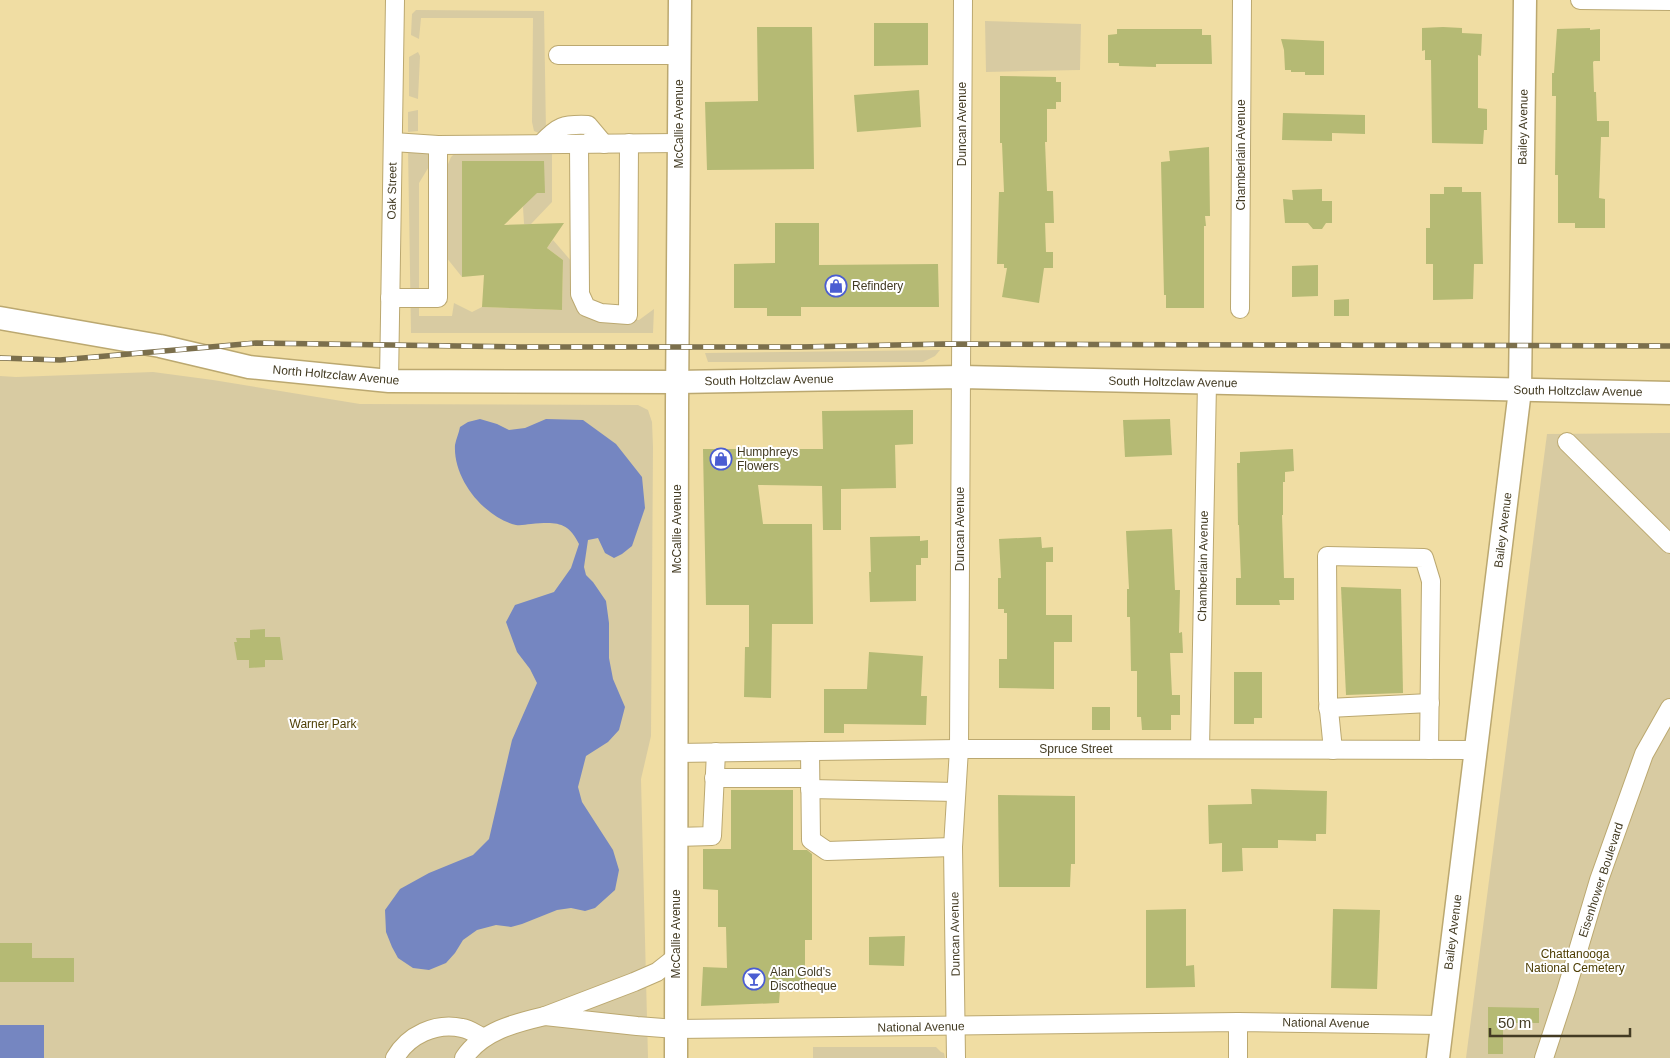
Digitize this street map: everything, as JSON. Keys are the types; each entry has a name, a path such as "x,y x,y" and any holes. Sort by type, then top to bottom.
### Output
{"main road":[{"name":"McCallie Avenue","path":"676,1058 677,382 680,0"},
{"name":"Bailey Avenue","path":"1438,1058 1520,390 1525,0"},
{"name":"North Holtzclaw Avenue","path":"0,318 160,346 249,367 389,381 677,382"},
{"name":"South Holtzclaw Avenue","path":"677,382 961,377 1670,393"}],"street":[{"name":"Oak Street","path":"389,381 395,0"},
{"name":"Duncan Avenue","path":"956,1058 953,847 959,749 963,0"},
{"name":"Chamberlain Avenue","path":"1240,309 1242,0"},
{"path":"1580,0 1668,1"},
{"path":"558,55 679,55"},
{"path":"541,144 553,131 570,124 588,125 604,144"},
{"path":"393,142 438,145 679,143"},
{"path":"579,144 580,294 586,307 601,313 628,315 629,144"},
{"path":"390,298 438,298 438,145"},
{"name":"Chamberlain Avenue","path":"1200,749 1208,383"},
{"path":"1567,442 1670,544"},
{"path":"1332,750 1328,704 1327,556 1424,558 1431,581 1429,750"},
{"path":"1328,704 1430,703"},
{"name":"Eisenhower Boulevard","path":"1544,1058 1566,992 1599,880 1644,754 1670,708"},
{"name":"Spruce Street","path":"676,753 959,749 1476,750"},
{"path":"810,751 811,840 827,851 953,847"},
{"path":"676,837 712,836 716,752"},
{"path":"714,778 956,792"},
{"path":"464,1058 484,1038 510,1025 545,1016 634,982 657,972 676,957"},
{"name":"National Avenue","path":"545,1016 676,1029 1238,1022 1442,1025"},
{"path":"1238,1022 1238,1058"},
{"path":"395,1058 402,1047 412,1038 438,1027 463,1028 484,1038"}],"green space":[{"path":"416,10 544,11 546,132 539,133 534,131 532,122 533,18 421,18 419,39 411,35 412,14"},
{"path":"985,21 1081,24 1080,70 986,72"},
{"path":"418,52 420,56 418,99 409,96 409,57"},
{"path":"418,110 418,131 408,132 408,112"},
{"path":"408,148 428,153 432,156 430,165 419,183 419,316 452,316 454,303 472,312 482,307 562,310 563,260 547,248 553,240 572,262 576,306 590,318 639,320 654,309 653,333 411,333"},
{"path":"458,150 552,154 552,202 531,224 524,224 523,207 544,161 462,161 462,277 446,257 446,169 451,157"},
{"path":"940,350 935,356 923,362 708,362 705,353"},
{"name":"Warner Park","path":"153,372 360,404 638,405 648,410 652,422 653,447 651,736 641,779 648,1058 0,1058 0,376"},
{"name":"Chattanooga National Cemetery","path":"1670,433 1670,1058 1466,1058 1547,434"},
{"path":"813,1047 936,1047 944,1053 945,1058 813,1058"}],"water":[{"path":"480,419 509,430 525,428 546,419 583,420 616,444 642,477 645,508 632,546 614,558 605,553 598,538 588,540 584,567 586,575 606,601 609,623 609,658 613,679 625,707 619,730 608,742 586,756 578,787 582,802 613,850 619,870 615,890 595,908 585,911 571,908 557,910 511,927 496,925 477,930 463,940 446,963 429,970 413,968 398,958 386,932 385,910 400,889 429,873 473,855 489,839 512,740 537,683 530,669 517,652 506,622 515,605 554,592 571,568 579,544 570,531 554,523 518,525 504,521 482,505 473,495 459,471 455,445 460,427 468,422"},
{"path":"0,1025 44,1025 44,1058 0,1058"}],"building":[{"path":"874,23 928,23 928,65 874,66"},
{"path":"757,27 812,27 814,169 707,170 705,102 758,101"},
{"path":"1422,28 1462,28 1462,33 1482,34 1481,56 1478,55 1478,108 1487,109 1487,130 1484,130 1483,144 1432,143 1431,60 1425,60 1425,50 1422,51"},
{"path":"1590,28 1590,30 1600,29 1600,61 1593,62 1597,121 1609,121 1609,137 1601,137 1599,198 1605,199 1605,228 1575,228 1575,223 1558,223 1558,175 1555,175 1556,96 1552,96 1552,73 1554,73 1557,29"},
{"path":"1117,29 1202,29 1202,35 1211,35 1212,64 1156,64 1156,67 1119,66 1119,63 1108,63 1108,35 1117,34"},
{"path":"1281,39 1324,41 1324,75 1305,75 1305,72 1285,70 1284,50"},
{"path":"1000,76 1056,77 1056,82 1061,82 1061,102 1056,102 1056,109 1047,109 1047,142 1045,142 1047,191 1053,191 1054,223 1045,223 1046,252 1053,252 1053,268 1044,268 1039,303 1002,297 1007,268 1004,268 1004,264 997,264 999,192 1004,192 1002,143 1000,143"},
{"path":"919,90 921,127 857,132 854,95"},
{"path":"1283,113 1365,115 1365,134 1332,133 1332,141 1282,140"},
{"path":"1209,147 1210,216 1205,216 1206,226 1204,226 1204,308 1166,308 1166,295 1164,295 1161,162 1170,161 1169,151"},
{"path":"462,161 544,161 545,193 537,193 504,225 564,223 547,248 563,260 562,310 482,307 484,275 462,277"},
{"path":"1444,187 1462,187 1462,192 1481,192 1483,264 1474,264 1473,299 1433,300 1433,264 1426,264 1426,228 1430,228 1430,194 1444,194"},
{"path":"1322,189 1322,201 1332,201 1332,223 1326,223 1322,229 1313,229 1308,223 1285,223 1283,199 1293,200 1292,190"},
{"name":"Refindery","path":"775,223 819,223 819,265 938,264 939,307 801,307 801,316 767,316 767,308 734,308 734,264 775,263"},
{"path":"1318,265 1318,296 1292,297 1292,266"},
{"path":"1349,299 1349,316 1334,316 1334,300"},
{"path":"913,410 913,444 895,445 896,488 841,489 841,530 823,530 822,486 758,485 763,524 812,524 813,624 772,624 771,698 744,697 745,647 749,647 749,605 706,605 703,449 823,449 822,411"},
{"path":"1170,419 1172,455 1125,457 1123,420"},
{"path":"1293,449 1294,471 1285,472 1282,515 1284,578 1294,578 1294,600 1279,600 1280,605 1236,605 1236,578 1241,578 1237,463 1240,463 1240,452"},
{"path":"1172,529 1175,590 1180,590 1179,633 1182,632 1183,653 1170,653 1172,695 1180,695 1180,715 1171,715 1171,730 1142,730 1141,717 1137,717 1137,671 1131,671 1130,617 1127,617 1127,589 1129,589 1126,531"},
{"path":"920,536 920,541 928,540 928,558 921,558 921,565 916,565 916,601 870,602 870,537"},
{"path":"1041,537 1042,548 1053,547 1053,562 1046,562 1046,615 1072,615 1072,642 1054,642 1054,689 999,688 999,659 1007,659 1007,613 1004,613 1004,609 998,609 998,578 1001,578 999,539"},
{"path":"1341,587 1401,589 1403,693 1346,695"},
{"path":"265,629 265,637 280,637 283,660 265,660 265,667 249,668 249,660 237,660 234,642 237,642 236,638 250,638 250,630"},
{"path":"869,652 923,656 921,696 927,696 926,725 844,724 844,733 824,733 824,689 867,689"},
{"path":"1234,672 1262,672 1262,718 1254,718 1254,724 1234,724"},
{"path":"1092,707 1110,707 1110,730 1092,730"},
{"path":"1251,789 1327,791 1326,834 1316,834 1316,841 1278,840 1278,848 1242,848 1243,871 1222,872 1222,843 1209,844 1208,805 1252,804"},
{"path":"731,790 793,790 793,850 807,850 812,854 812,940 805,940 805,991 780,991 779,1003 701,1006 703,967 727,968 726,927 718,927 718,890 703,889 703,849 731,849"},
{"path":"998,795 1075,796 1075,864 1071,864 1070,887 999,887"},
{"path":"1186,909 1186,966 1194,965 1195,987 1146,988 1146,910"},
{"path":"1333,909 1380,910 1377,989 1331,988"},
{"path":"905,936 904,966 869,965 869,937"},
{"path":"0,943 32,943 32,958 74,958 74,982 0,982"},
{"path":"1488,1007 1539,1008 1539,1023 1503,1023 1503,1054 1488,1054"}],"railway":[{"path":"0,358 60,360 256,343 519,347 800,347 943,344 1670,346"}],"place":[{"name":"Refindery","path":"836,286"},
{"name":"Humphreys Flowers","path":"721,459"},
{"name":"Alan Gold's Discotheque","path":"754,979"}]}
